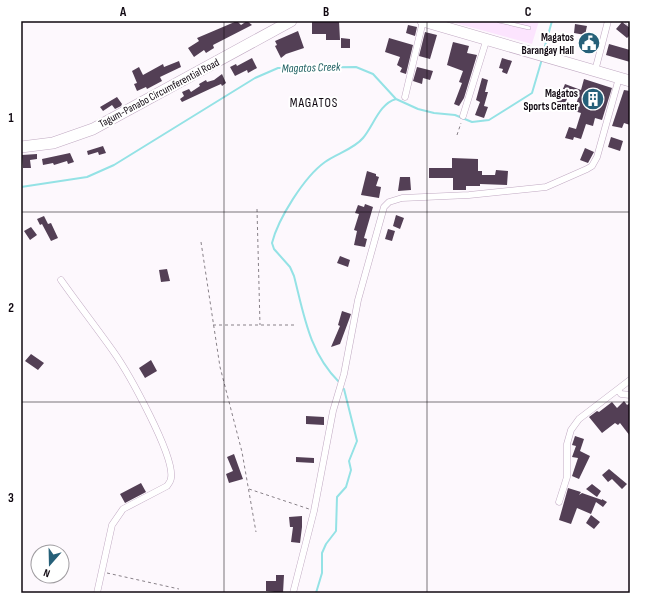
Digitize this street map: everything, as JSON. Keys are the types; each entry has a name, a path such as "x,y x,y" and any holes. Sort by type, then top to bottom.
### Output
{"highway":[{"name":"Tagum-Panabo Circumferential Road","path":"21,147 53,143 93,129 290,21"},
{"path":"423,21 625,79"}],"street":[{"path":"405,97 423,21"},
{"path":"595,71 608,21"},
{"path":"463,116 486,38"},
{"path":"293,593 314,511 333,411 344,374 358,300 384,207 388,202 402,198 469,195 537,188 546,186 587,169 592,166 597,157 625,79"},
{"path":"61,280 114,352 136,389 161,439 171,470 172,478 167,486 123,509 117,518 109,533 97,593"},
{"path":"559,502 567,477 567,444 571,430 579,419 630,380"},
{"path":"618,390 623,395 630,395"}],"lane":[{"path":"499,21 529,28"}],"path":[{"path":"458,135 461,125"},
{"path":"257,209 260,325"},
{"path":"201,242 212,325 226,394 242,452 256,532"},
{"path":"212,325 296,325"},
{"path":"248,489 314,511"},
{"path":"101,572 179,589"}],"shaded area":[{"path":"448,21 539,21 532,44"}],"building":[{"path":"237,21 241,25 247,21 252,25 213,45 214,48 206,53 204,50 194,57 188,48 199,41 197,38"},
{"path":"339,21 340,40 326,40 326,34 312,34 312,22"},
{"path":"622,22 630,28 630,35 627,38 616,29"},
{"path":"575,24 587,26 585,35 574,33"},
{"path":"408,25 417,27 415,36 406,33"},
{"path":"298,31 304,48 286,54 281,58 275,46 277,45 275,41"},
{"path":"425,32 437,35 430,59 419,56"},
{"name":"Magatos Barangay Hall","path":"583,36 598,40 595,49 580,45"},
{"path":"341,38 350,39 350,48 341,48"},
{"path":"389,38 413,45 406,74 400,72 402,68 397,65 400,57 385,52"},
{"path":"453,42 469,46 467,53 477,55 464,98 459,106 454,104 462,83 459,82 463,71 447,65"},
{"path":"609,44 630,50 630,62 606,55"},
{"path":"252,58 257,68 248,73 247,70 235,76 230,67 236,64 237,66"},
{"path":"502,58 512,61 507,74 502,72 503,69 499,68"},
{"path":"179,61 181,67 160,77 162,81 147,89 146,87 137,91 134,84 137,83 132,71 139,67 143,75 163,64 164,67"},
{"path":"417,67 433,71 430,80 423,78 422,84 413,81"},
{"path":"222,74 226,83 222,86 221,84 182,102 180,99 184,96 182,92 189,89 191,92 200,86 199,84 206,80 207,82 214,80"},
{"path":"482,78 488,80 485,92 488,92 484,106 488,107 484,118 475,115 480,102 476,100"},
{"name":"Magatos Sports Center","path":"584,79 612,88 602,120 595,118 593,126 586,124 581,139 574,137 573,140 565,138 569,127 576,129 581,113 574,111 579,95 569,92 564,108 555,106 558,96 560,96 565,84 581,90"},
{"path":"624,90 630,91 630,125 624,123 622,128 612,126"},
{"path":"117,97 122,104 121,106 115,109 112,105 103,111 100,107"},
{"path":"611,137 623,141 620,151 608,147"},
{"path":"103,146 106,153 99,155 98,152 88,155 87,151"},
{"path":"585,148 594,152 588,163 580,160"},
{"path":"70,153 74,162 68,164 67,161 54,165 53,163 43,165 42,159"},
{"path":"37,154 37,159 30,160 31,168 23,168 22,155"},
{"path":"452,158 478,159 478,171 482,171 482,175 495,175 496,170 508,171 507,185 480,184 480,186 466,186 466,190 453,190 453,178 429,178 429,168 452,168"},
{"path":"367,171 376,174 376,176 379,177 376,186 381,187 379,198 361,195"},
{"path":"400,177 410,177 411,190 398,191"},
{"path":"365,204 373,207 364,238 367,239 365,247 354,245 357,231 354,230 359,214 355,213 358,205 364,207"},
{"path":"396,215 404,218 400,229 393,226"},
{"path":"44,216 48,224 51,223 58,238 51,241 42,224 40,225 37,219"},
{"path":"31,227 37,235 30,240 24,231"},
{"path":"388,229 395,231 392,241 385,239"},
{"path":"340,256 350,260 348,267 337,263"},
{"path":"167,269 170,281 161,282 159,270"},
{"path":"342,311 351,314 340,344 331,347 340,326 338,325"},
{"path":"31,354 44,363 38,370 25,361"},
{"path":"151,360 157,371 145,378 139,368"},
{"path":"624,401 627,405 630,403 630,436 620,423 618,425 615,423 602,433 589,417 597,411 599,412 612,402 617,408"},
{"path":"306,416 324,417 324,425 306,424"},
{"path":"575,436 584,439 580,451 590,456 579,479 572,476 578,458 572,457 576,446 572,445"},
{"path":"234,454 243,479 229,483 226,474 233,471 227,457"},
{"path":"296,457 314,458 314,463 296,462"},
{"path":"609,469 627,484 622,489 612,479 608,482 602,475"},
{"path":"141,483 146,492 125,503 120,494"},
{"path":"592,484 601,491 597,497 586,489"},
{"path":"568,488 581,492 579,495 582,493 607,502 603,507 596,502 591,514 577,508 571,524 559,520"},
{"path":"591,515 600,522 594,529 586,523"},
{"path":"302,516 300,543 291,542 293,527 290,527 289,517"},
{"path":"276,575 284,575 283,593 266,591 266,581 276,581"}],"waterway":[{"name":"Magatos Creek","path":"543,53 552,21"},
{"name":"Magatos Creek","path":"21,187 87,177 114,165 255,78 278,68 356,67 373,74 396,99 418,109 434,113 455,115 472,122 489,120 532,93 542,59"},
{"path":"339,382 329,370 314,346 305,319 294,276 290,267 274,249 272,243 275,233 286,211 309,178 325,162 359,142 367,133 385,105 396,99"},
{"path":"316,593 322,573 322,553 326,544 336,531 337,497 346,487 351,470 349,461 357,441 344,389"}],"place":[{"name":"Magatos Barangay Hall","path":"589,43"},
{"name":"Magatos Sports Center","path":"593,99"}],"district":[{"name":"MAGATOS","path":"314,103"}]}
